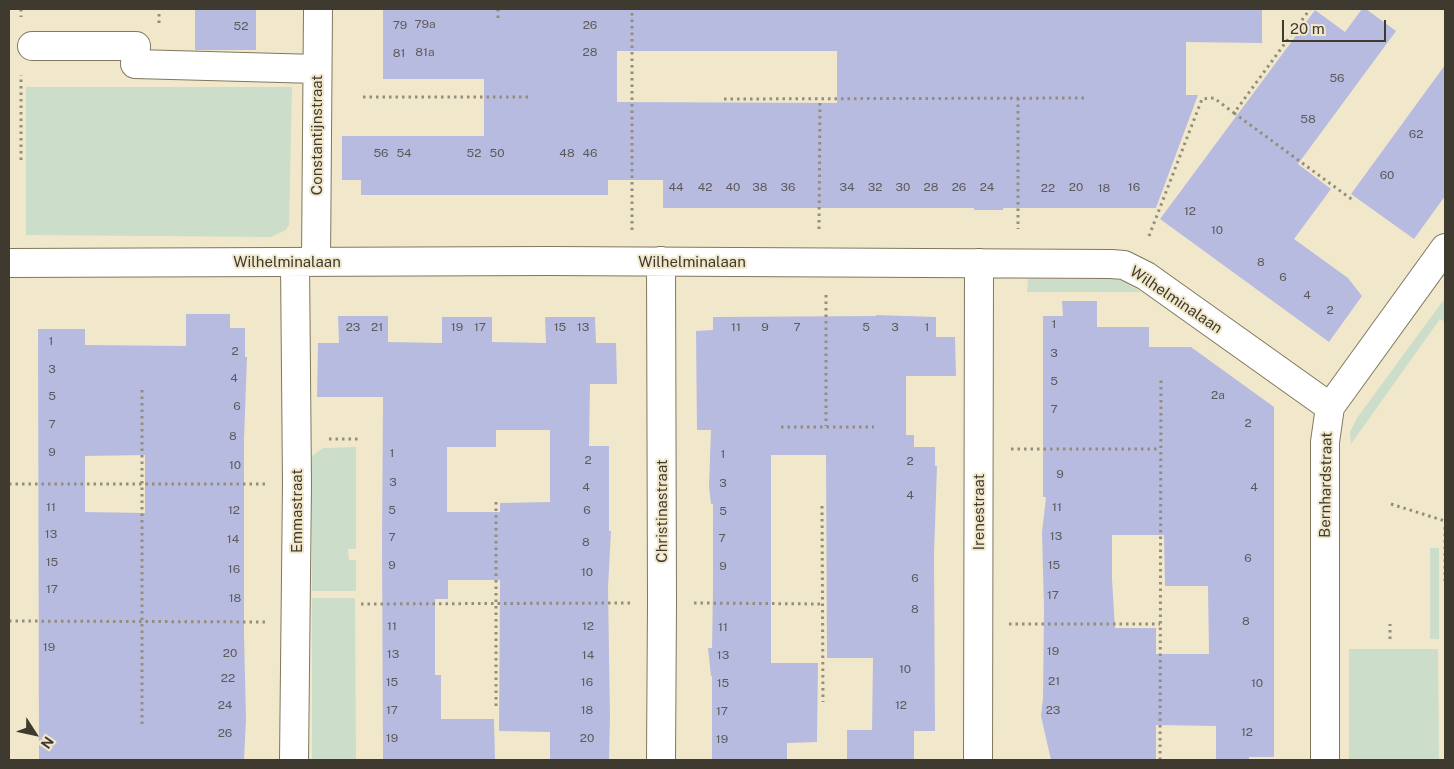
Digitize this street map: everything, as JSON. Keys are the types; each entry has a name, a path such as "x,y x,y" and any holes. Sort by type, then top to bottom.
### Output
{"street":[{"name":"Constantijnstraat","path":"306,262 317,69 318,9"},
{"path":"32,46 136,46 135,64 317,69"},
{"name":"Bernhardstraat","path":"1325,760 1325,442 1330,408 1445,248"},
{"name":"Wilhelminalaan","path":"9,262 661,261 1124,265 1135,270 1330,408"},
{"name":"Christinastraat","path":"661,261 661,760"},
{"name":"Emmastraat","path":"294,760 298,484 306,262"},
{"name":"Irenestraat","path":"978,760 979,263"}],"path":[{"path":"21,9 21,18"},
{"path":"498,9 498,20"},
{"path":"632,9 632,230"},
{"path":"1234,113 1310,9"},
{"path":"21,75 21,160"},
{"path":"363,97 528,97"},
{"path":"819,230 820,98"},
{"path":"1018,98 1018,229"},
{"path":"724,99 1088,98"},
{"path":"1149,236 1202,99 1214,98 1354,201"},
{"path":"826,295 826,426"},
{"path":"1160,760 1161,379"},
{"path":"142,386 142,724"},
{"path":"781,427 874,426"},
{"path":"1023,449 1160,449"},
{"path":"9,484 266,484"},
{"path":"496,502 496,707"},
{"path":"1391,504 1445,521"},
{"path":"822,506 823,702"},
{"path":"1445,527 1445,582"},
{"path":"360,604 630,604"},
{"path":"691,604 823,604"},
{"path":"9,621 266,622"},
{"path":"1023,624 1160,624"},
{"path":"1390,624 1390,639"}],"green space":[{"path":"26,87 292,87 289,225 286,230 271,237 26,235"},
{"path":"1028,279 1115,279 1123,281 1141,292 1027,292"},
{"path":"1445,298 1445,322 1440,319 1351,444 1350,432 1357,418"},
{"path":"356,447 356,549 348,549 349,560 356,560 356,591 312,591 312,456 323,448"},
{"path":"1430,548 1439,548 1439,639 1430,639"},
{"path":"312,598 355,598 356,759 312,759"},
{"path":"1349,649 1438,649 1439,760 1349,760"}],"building":[{"path":"195,9 256,9 256,50 195,50"},
{"path":"383,9 1262,9 1262,43 1186,42 1186,95 1198,95 1156,208 1003,208 1003,210 974,210 974,208 663,208 663,180 608,180 608,195 361,195 361,180 342,180 342,136 484,136 484,79 383,79","holes":["617,51 837,51 837,103 617,102"]},
{"path":"1362,9 1366,9 1396,31 1298,164 1331,189 1294,239 1348,278 1362,296 1329,342 1160,219 1315,10 1345,32"},
{"path":"1445,65 1445,196 1414,239 1351,194"},
{"path":"1062,301 1097,301 1097,327 1149,327 1149,347 1191,347 1274,407 1274,757 1249,757 1249,760 1216,760 1216,726 1156,725 1156,760 1051,760 1041,716 1044,609 1042,532 1046,497 1043,497 1043,316 1063,316","holes":["1112,535 1164,535 1165,586 1208,586 1209,654 1156,654 1156,628 1115,628"]},
{"path":"186,314 230,314 230,328 245,328 245,357 247,357 244,440 246,719 244,760 39,760 38,329 85,329 85,345 186,346","holes":["145,455 145,513 85,512 85,456"]},
{"path":"876,315 936,317 936,337 955,337 956,376 906,376 906,435 914,435 914,447 935,447 935,466 937,466 934,555 935,731 914,731 914,760 847,760 847,730 872,730 873,658 827,658 826,455 771,455 771,663 818,663 817,742 787,743 787,760 712,760 712,676 708,648 712,648 713,588 713,504 711,504 709,487 711,430 697,430 696,331 713,330 713,317"},
{"path":"338,316 388,316 388,342 442,343 442,317 492,317 492,342 546,343 545,317 595,317 596,343 616,343 617,384 590,384 589,446 609,446 609,531 611,531 608,588 609,760 550,760 550,732 499,731 500,580 448,580 448,599 435,599 435,675 441,675 441,719 494,719 495,760 383,760 383,397 317,397 318,343 339,343","holes":["496,430 550,430 550,502 500,503 500,512 447,512 447,447 496,447"]}]}
